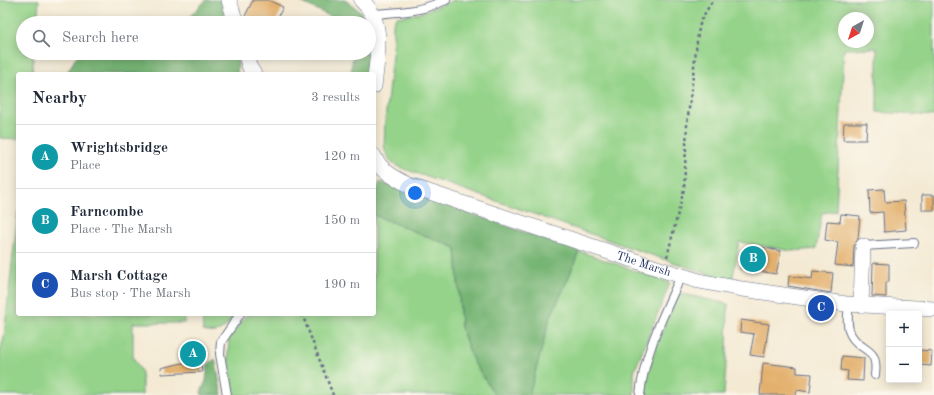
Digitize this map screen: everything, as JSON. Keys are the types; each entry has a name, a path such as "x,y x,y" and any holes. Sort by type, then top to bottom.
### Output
{"street":[{"path":"229,0 234,16"},
{"path":"361,0 373,14"},
{"path":"375,72 378,38 376,24"},
{"path":"247,60 253,72"},
{"name":"The Marsh","path":"376,160 389,174 411,186 681,276 742,289 855,305 934,309"},
{"path":"855,305 863,246"}],"lane":[{"path":"373,14 416,11 446,0"},
{"path":"863,246 914,244"},
{"path":"640,395 645,368 652,347 681,276"},
{"path":"855,305 848,322 849,331 855,341 873,357 876,362 875,375"},
{"path":"227,395 220,354 221,342 239,316"}],"path":[{"path":"663,270 684,189 686,124 700,20 711,3 711,0"},
{"path":"303,316 333,395"}],"green space":[{"path":"0,0 39,0 38,16 16,16 16,60 33,60 32,72 16,72 16,139 0,138"},
{"path":"206,0 220,0 226,16 190,16"},
{"path":"297,0 345,0 359,10 363,16 330,16"},
{"path":"454,0 934,0 934,116 877,112 877,48 844,49 836,211 822,213 816,249 792,251 739,242 732,282 404,169 392,163 387,156 384,146 385,121 393,46 393,23 396,17 419,13"},
{"path":"75,60 237,60 238,63 237,72 67,72"},
{"path":"352,60 371,60 370,72 351,72"},
{"path":"380,182 579,251 550,318 529,395 495,395 473,361 461,327 456,248 376,216 376,193"},
{"path":"376,216 456,248 461,327 473,361 495,395 233,395 228,355 229,339 246,316 376,316"},
{"path":"16,229 16,316 185,316 184,323 133,323 133,357 142,373 142,395 0,395 0,352 4,336"},
{"path":"579,251 670,283 634,372 634,395 529,395 550,318"},
{"path":"678,293 728,304 724,395 645,395 653,356"},
{"path":"202,316 234,316 229,323 218,331 203,331"},
{"path":"215,359 222,395 202,395 201,392 206,381 208,365"}],"building":[{"path":"253,0 268,0 283,7 278,16 245,16"},
{"path":"844,123 867,123 866,140 843,140"},
{"path":"884,189 885,202 904,201 906,230 884,232 883,212 870,213 869,190"},
{"path":"922,195 934,195 934,210 922,210"},
{"path":"841,214 860,216 858,239 854,246 853,267 835,265 838,242 825,240 827,221 840,222"},
{"path":"750,245 781,251 776,274 740,268 744,250 749,251"},
{"path":"873,263 889,264 889,282 886,282 886,297 872,296"},
{"path":"813,271 833,273 831,293 788,286 789,276 812,279"},
{"path":"741,320 769,324 764,357 750,355 754,334 740,332"},
{"path":"198,341 202,372 162,374 161,368 187,362 185,345"},
{"path":"922,350 932,351 931,366 922,365"},
{"path":"842,356 864,358 863,381 847,380 848,371 841,370"},
{"path":"763,363 797,367 797,373 812,374 810,392 797,390 796,395 760,395"}],"place":[{"name":"Farncombe","path":"753,259"},
{"name":"Marsh Cottage","path":"821,308"},
{"name":"Wrightsbridge","path":"193,354"}]}
